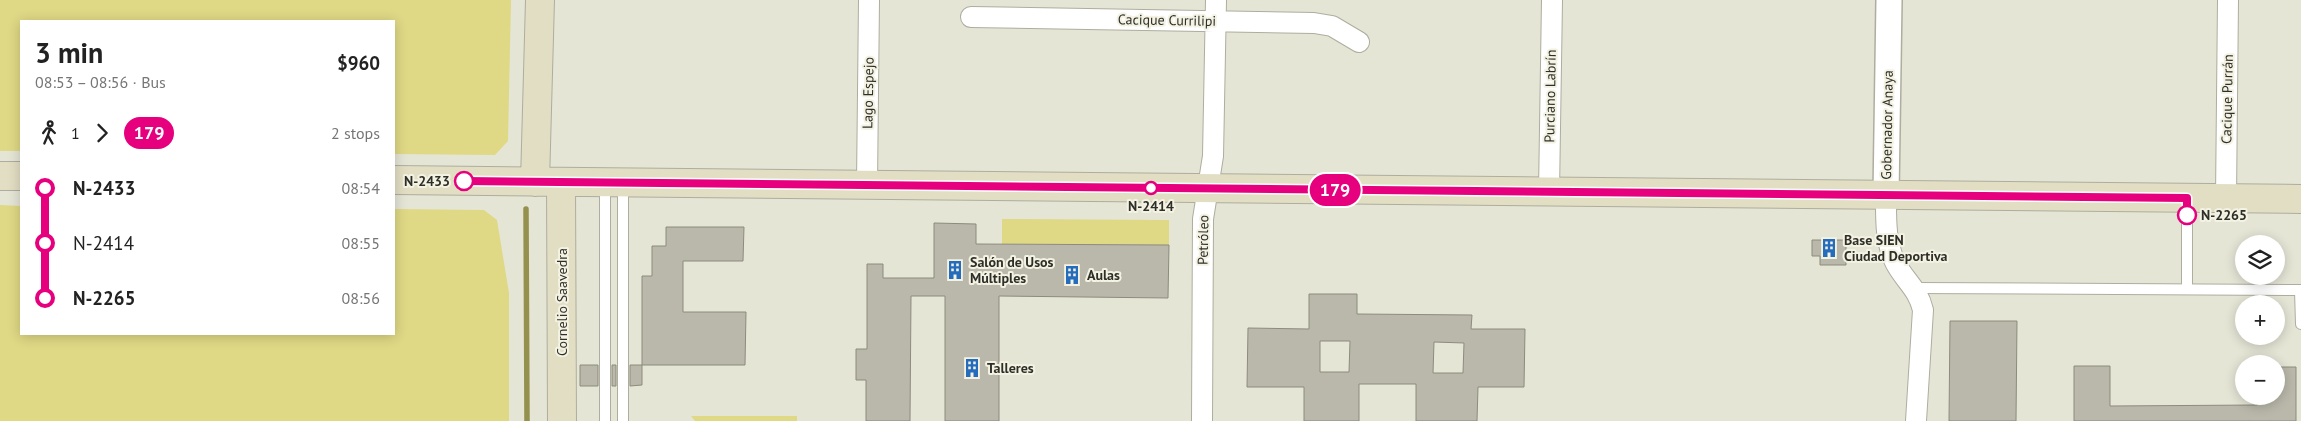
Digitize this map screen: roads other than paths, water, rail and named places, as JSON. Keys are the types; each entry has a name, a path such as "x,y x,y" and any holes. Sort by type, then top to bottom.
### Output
{"main road":[{"path":"535,182 540,0"},
{"path":"0,176 20,176"},
{"path":"395,180 2301,199"},
{"name":"Cornelio Saavedra","path":"562,182 562,421"}],"street":[{"name":"Lago Espejo","path":"866,185 869,0"},
{"name":"Petróleo","path":"1202,421 1203,219 1213,156 1216,0"},
{"name":"Purciano Labrín","path":"1549,192 1552,0"},
{"name":"Gobernador Anaya","path":"1889,0 1886,223 1890,250 1896,264 1920,298 1923,323 1916,421"},
{"name":"Cacique Purrán","path":"2226,198 2228,0"},
{"name":"Cacique Currilipi","path":"971,17 1322,24 1332,26 1359,42"}],"lane":[{"path":"605,421 614,183"},
{"path":"614,183 623,421"},
{"path":"2187,198 2187,289"},
{"path":"1914,288 2300,290 2301,324"}],"waterway":[{"path":"526,209 527,421"}],"place":[{"name":"N-2433","path":"464,181"},
{"name":"N-2414","path":"1151,188"},
{"name":"N-2265","path":"2187,215"},
{"name":"Base SIEN Ciudad Deportiva","path":"1829,248"},
{"name":"Salón de Usos Múltiples","path":"955,270"},
{"name":"Aulas","path":"1072,275"},
{"name":"Talleres","path":"972,368"}]}
